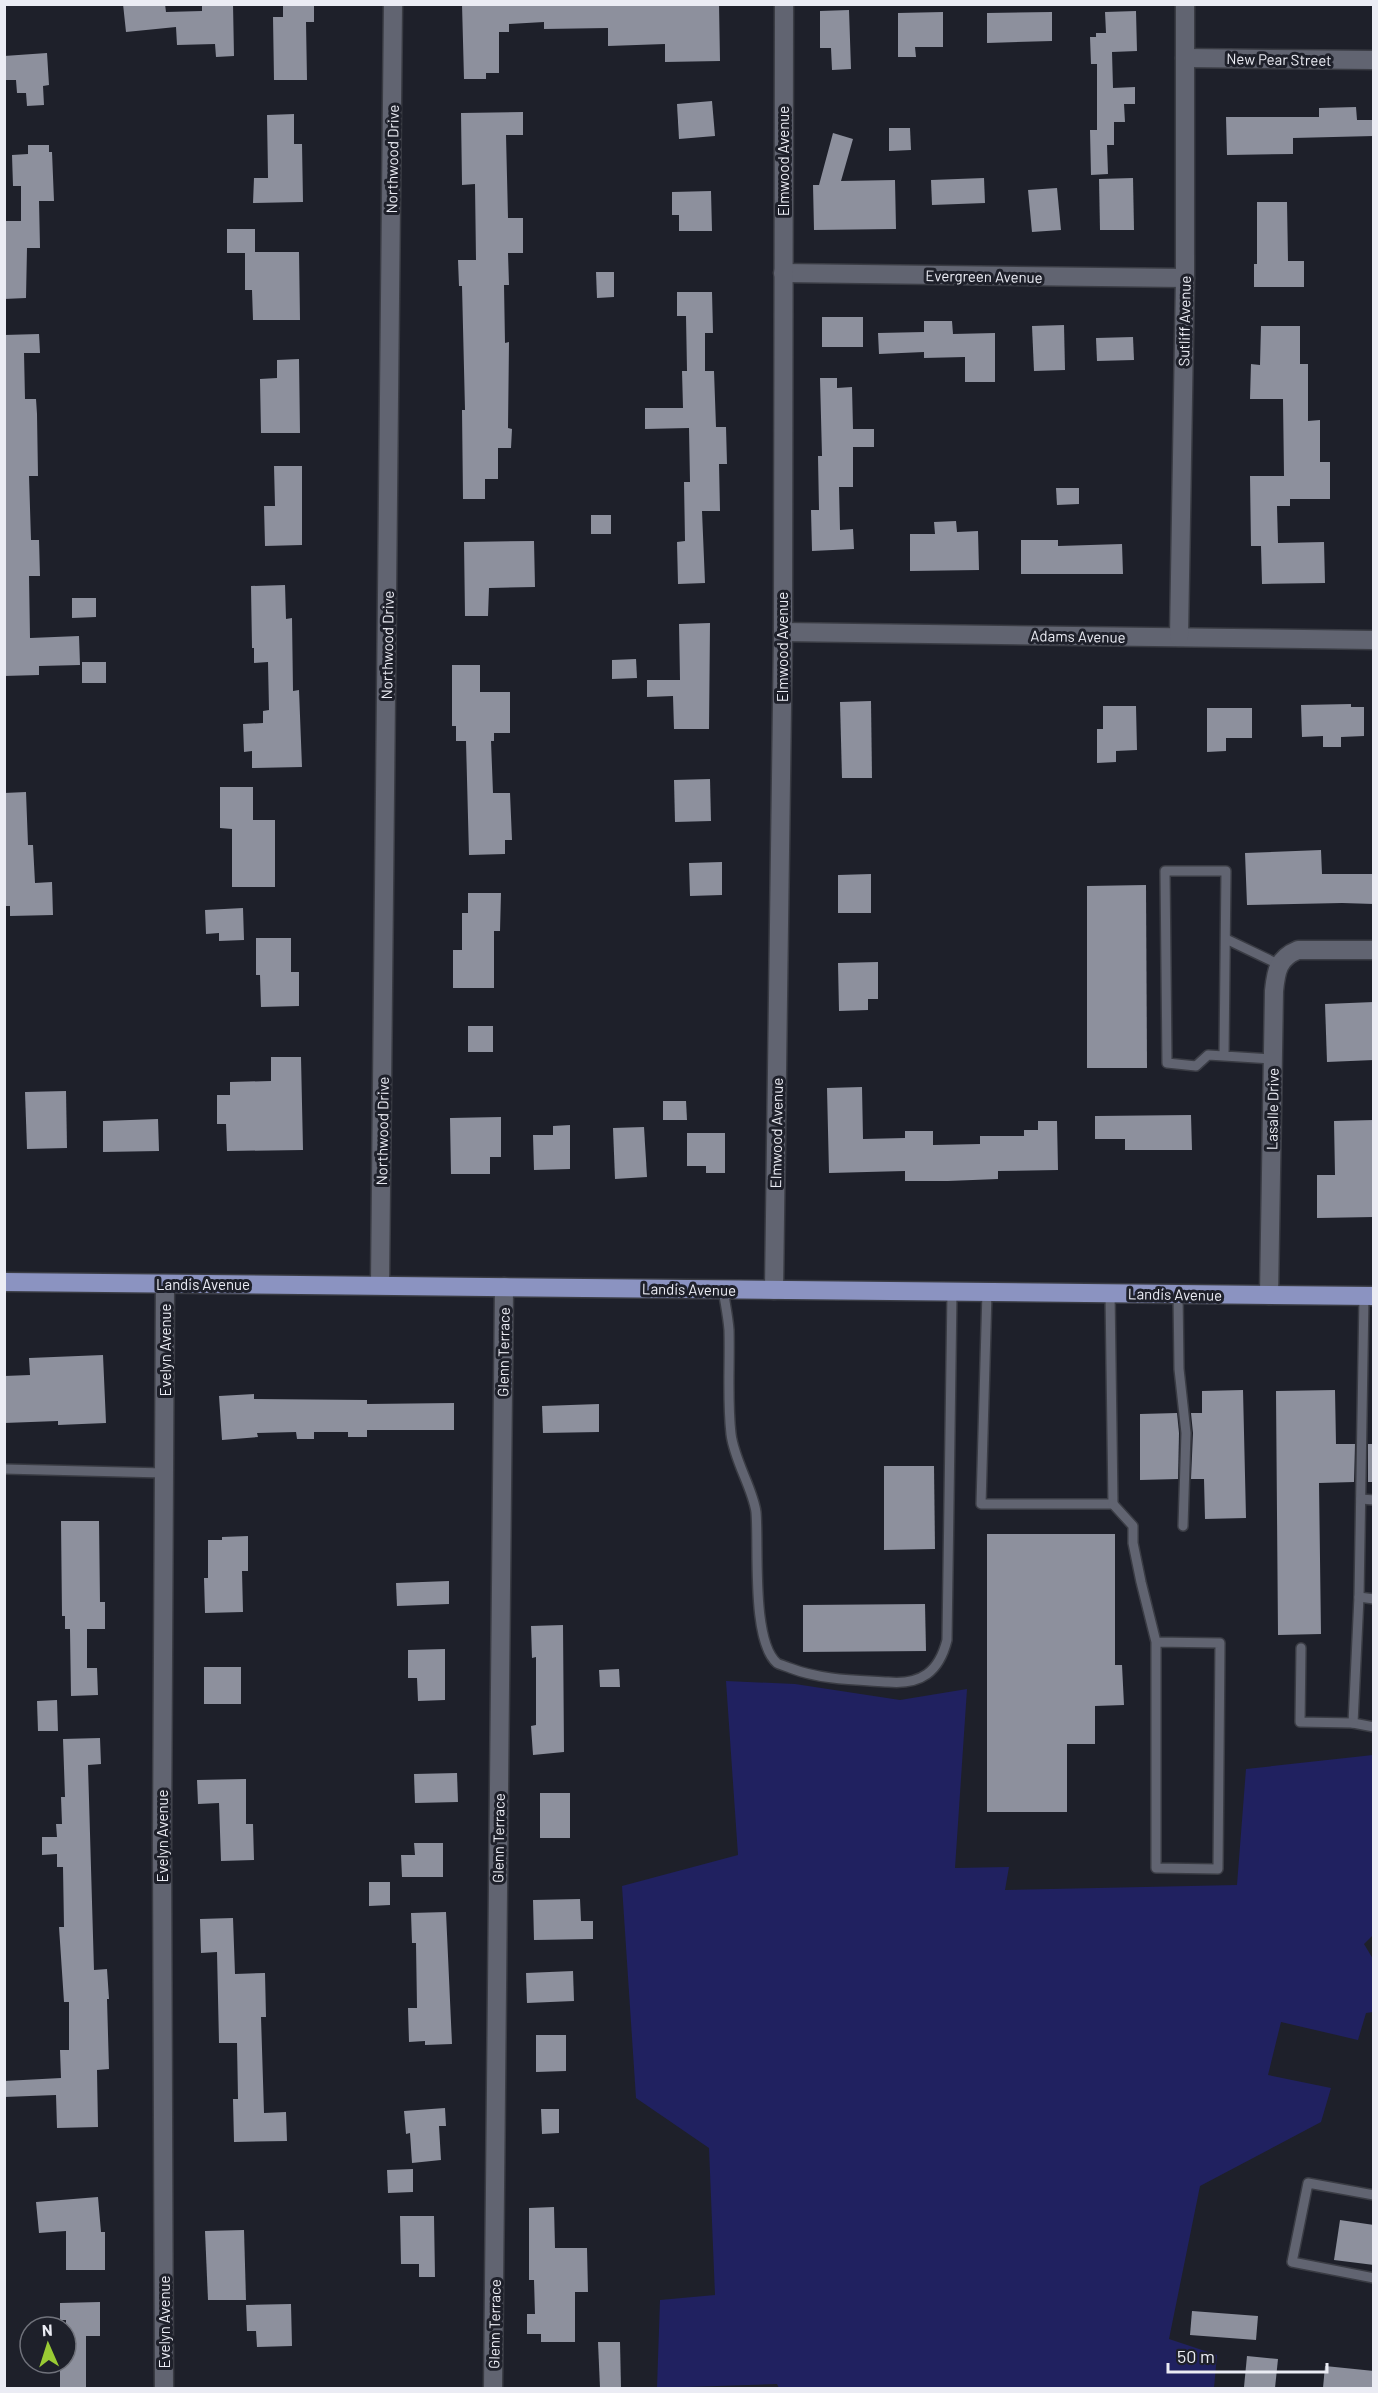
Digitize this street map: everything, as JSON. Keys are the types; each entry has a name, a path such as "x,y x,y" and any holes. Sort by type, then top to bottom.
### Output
{"main road":[{"name":"Landis Avenue","path":"4,1282 1369,1296"}],"street":[{"name":"Northwood Drive","path":"380,1286 393,4"},
{"name":"Elmwood Avenue","path":"774,1290 783,632 784,4"},
{"name":"Sutliff Avenue","path":"1179,637 1185,278 1185,4"},
{"name":"New Pear Street","path":"1185,58 1374,60"},
{"name":"Evergreen Avenue","path":"783,273 1185,278"},
{"name":"Adams Avenue","path":"783,632 1374,640"},
{"path":"1278,964 1287,954 1298,950 1374,950"},
{"name":"Lasalle Drive","path":"1269,1295 1272,1059 1274,991 1278,964"},
{"name":"Evelyn Avenue","path":"164,2388 162,1844 165,1284"},
{"name":"Glenn Terrace","path":"493,2388 504,1287"}],"lane":[{"path":"1224,1056 1226,870 1165,871 1167,1063 1196,1066 1208,1055 1224,1056 1272,1059"},
{"path":"1226,939 1278,964"},
{"path":"723,1289 729,1328 728,1406 731,1437 755,1509 760,1624 765,1645 777,1663 806,1674 833,1679 898,1683 918,1680 934,1669 943,1655 947,1640 952,1292"},
{"path":"987,1292 981,1504 1113,1504"},
{"path":"1110,1293 1113,1504 1133,1526 1135,1552 1156,1642 1155,1868 1218,1869 1220,1643 1156,1642"},
{"path":"1178,1294 1179,1369 1186,1433 1184,1526"},
{"path":"1353,1723 1369,1296"},
{"path":"4,1469 164,1473"},
{"path":"1360,1499 1374,1500"},
{"path":"1359,1597 1374,1599"},
{"path":"1301,1647 1300,1722 1353,1723 1374,1727"},
{"path":"1374,2195 1308,2182 1292,2262 1374,2278"}],"shaded area":[{"path":"726,1681 795,1684 900,1700 967,1689 955,1868 1009,1867 1005,1890 1237,1885 1246,1769 1373,1755 1373,1935 1364,1944 1373,1959 1373,2012 1366,2013 1358,2040 1281,2022 1268,2075 1331,2088 1321,2122 1200,2186 1169,2339 1217,2355 1214,2388 779,2388 777,2384 657,2388 660,2300 715,2295 709,2148 636,2098 622,1886 738,1855"}],"building":[{"path":"123,4 165,4 166,12 202,11 202,4 233,4 234,56 216,57 215,44 177,45 176,27 126,32"},
{"path":"283,4 314,4 314,22 306,22 307,80 274,80 273,17 283,17"},
{"path":"462,4 719,4 720,61 665,62 665,44 608,46 608,28 544,29 544,22 509,24 509,32 499,32 499,73 486,73 486,79 464,79"},
{"path":"849,10 851,69 832,70 831,48 820,48 820,11"},
{"path":"1136,11 1137,51 1112,52 1113,88 1135,87 1135,104 1124,104 1125,122 1114,122 1114,145 1107,145 1108,174 1091,175 1090,130 1097,130 1097,64 1091,64 1090,37 1096,37 1096,33 1106,33 1105,12"},
{"path":"943,12 943,47 915,47 916,57 898,57 898,13"},
{"path":"1052,12 1052,41 987,43 987,13"},
{"path":"47,53 49,85 43,86 44,105 27,106 26,93 17,93 16,80 4,80 4,56"},
{"path":"712,101 715,136 679,139 677,104"},
{"path":"1356,107 1357,120 1374,120 1374,136 1293,138 1293,154 1227,155 1226,117 1319,117 1319,108"},
{"path":"523,112 523,135 506,135 508,218 523,218 523,253 508,253 509,285 504,285 505,343 509,342 508,428 512,429 511,448 498,448 498,479 485,479 485,499 463,499 462,410 465,410 462,286 459,286 458,260 476,260 475,184 462,185 461,113"},
{"path":"294,114 294,144 302,144 303,202 253,203 254,178 268,178 267,115"},
{"path":"889,128 910,128 911,150 889,151"},
{"path":"833,133 853,139 841,181 895,180 896,229 814,230 813,185 819,185"},
{"path":"28,145 49,145 49,152 52,152 54,201 39,201 40,248 27,248 26,298 4,299 4,221 21,221 21,186 13,186 12,155 28,154"},
{"path":"984,178 985,203 932,205 931,180"},
{"path":"1133,178 1134,230 1100,230 1099,179"},
{"path":"1057,188 1061,230 1032,232 1028,190"},
{"path":"711,191 712,231 679,231 679,215 672,215 672,192"},
{"path":"1257,202 1287,202 1288,261 1304,261 1304,287 1254,287 1254,264 1257,264"},
{"path":"227,229 255,229 255,252 299,252 300,320 253,320 252,290 245,290 245,253 227,253"},
{"path":"596,272 614,272 614,297 597,298"},
{"path":"677,292 712,292 713,333 705,333 705,371 714,371 716,427 726,427 727,464 719,464 720,511 702,511 705,583 678,584 677,542 685,541 684,482 690,482 689,428 645,429 645,408 683,408 682,371 687,371 686,316 677,316"},
{"path":"822,317 863,317 863,347 822,347"},
{"path":"924,321 952,321 953,334 995,333 995,382 965,382 965,357 924,358 924,352 879,354 878,333 924,332"},
{"path":"1064,325 1065,370 1034,371 1032,326"},
{"path":"1261,326 1300,326 1300,364 1308,364 1308,421 1320,420 1320,462 1330,462 1330,499 1290,499 1290,506 1277,506 1278,543 1324,542 1325,583 1262,584 1261,546 1251,546 1250,476 1284,476 1283,399 1250,399 1251,364 1260,365"},
{"path":"39,334 40,353 24,353 25,399 36,399 37,414 38,476 29,476 31,540 39,540 40,576 29,576 30,638 79,636 80,665 39,666 39,675 4,676 4,335"},
{"path":"1133,337 1134,360 1097,361 1096,338"},
{"path":"299,359 300,433 261,433 260,379 277,378 277,360"},
{"path":"820,378 837,378 837,388 852,387 853,429 874,429 874,447 853,447 853,487 839,487 840,530 853,529 854,549 812,551 811,510 819,510 818,456 822,456"},
{"path":"274,466 302,466 302,545 265,546 264,506 275,506"},
{"path":"1056,488 1079,488 1079,504 1057,505"},
{"path":"591,515 611,515 611,534 591,534"},
{"path":"956,521 957,532 978,531 979,570 910,571 910,534 935,534 934,522"},
{"path":"1021,540 1058,540 1058,546 1122,544 1123,574 1021,574"},
{"path":"534,541 535,587 489,588 488,616 465,616 464,542"},
{"path":"285,585 286,619 292,618 293,691 299,690 302,767 252,768 252,751 244,752 243,724 263,723 263,711 269,710 268,662 254,663 251,586"},
{"path":"72,598 96,598 96,617 72,618"},
{"path":"710,623 709,729 674,729 673,696 647,697 647,680 680,680 679,624"},
{"path":"636,659 637,678 612,679 612,660"},
{"path":"82,662 106,662 106,683 82,683"},
{"path":"452,665 480,665 480,692 510,692 510,733 494,733 494,741 491,741 493,793 510,793 512,840 505,840 505,854 469,855 466,741 456,741 456,726 452,726"},
{"path":"871,701 872,778 842,778 840,702"},
{"path":"1351,704 1351,707 1364,707 1364,736 1341,737 1341,747 1323,747 1323,736 1302,737 1301,705"},
{"path":"1103,706 1136,706 1137,750 1116,751 1116,762 1097,763 1097,729 1103,729"},
{"path":"1207,708 1252,708 1252,738 1226,738 1226,751 1207,752"},
{"path":"710,779 711,821 675,822 674,780"},
{"path":"220,787 253,787 253,820 275,820 275,887 232,887 232,829 220,828"},
{"path":"26,792 28,845 33,845 35,883 52,882 53,915 10,916 10,906 4,906 4,793"},
{"path":"1321,850 1322,874 1374,874 1374,904 1247,905 1245,853"},
{"path":"722,862 722,895 690,896 689,863"},
{"path":"871,874 871,913 838,913 838,875"},
{"path":"1146,885 1147,1068 1087,1068 1087,886"},
{"path":"468,893 501,893 500,931 494,931 494,988 453,988 453,950 462,950 462,913 468,913"},
{"path":"243,908 244,940 219,941 219,933 206,934 205,910"},
{"path":"256,938 291,938 291,972 299,972 299,1006 261,1007 260,975 256,975"},
{"path":"878,962 878,999 868,999 868,1010 839,1011 838,963"},
{"path":"1374,1002 1374,1060 1327,1062 1325,1004"},
{"path":"468,1026 493,1026 493,1052 468,1052"},
{"path":"271,1057 301,1057 303,1150 227,1151 226,1124 217,1124 217,1095 230,1095 230,1082 271,1081"},
{"path":"862,1087 863,1139 905,1138 905,1131 933,1131 933,1145 980,1144 980,1136 1024,1136 1024,1130 1038,1130 1038,1121 1057,1121 1058,1170 998,1171 998,1179 948,1181 905,1181 905,1171 829,1173 827,1088"},
{"path":"66,1091 67,1148 27,1149 25,1092"},
{"path":"663,1101 686,1101 687,1120 663,1120"},
{"path":"1191,1115 1192,1150 1125,1150 1125,1139 1095,1139 1095,1116"},
{"path":"501,1117 501,1157 490,1157 490,1174 451,1174 450,1118"},
{"path":"158,1119 159,1151 103,1152 103,1121"},
{"path":"1374,1120 1374,1217 1317,1218 1317,1175 1335,1175 1334,1121"},
{"path":"570,1125 570,1169 534,1170 533,1135 553,1135 553,1126"},
{"path":"644,1127 647,1177 615,1179 613,1128"},
{"path":"687,1133 725,1133 725,1173 706,1173 706,1166 687,1166"},
{"path":"103,1355 106,1423 58,1425 58,1421 4,1423 4,1376 30,1375 29,1358"},
{"path":"1243,1390 1246,1518 1205,1519 1204,1479 1191,1479 1193,1433 1191,1413 1202,1413 1202,1391"},
{"path":"1335,1390 1336,1444 1355,1444 1354,1482 1319,1483 1321,1634 1278,1635 1276,1391"},
{"path":"254,1394 254,1399 367,1400 367,1404 454,1403 454,1430 367,1430 367,1437 348,1437 348,1432 314,1432 314,1439 297,1439 296,1432 257,1433 258,1437 222,1440 219,1396"},
{"path":"599,1404 599,1432 543,1433 542,1406"},
{"path":"1177,1413 1178,1479 1140,1480 1140,1414"},
{"path":"1368,1444 1374,1444 1374,1482 1368,1482"},
{"path":"884,1466 934,1466 935,1549 884,1550"},
{"path":"61,1521 99,1521 100,1602 105,1602 105,1629 87,1629 87,1668 97,1668 98,1695 71,1696 70,1629 65,1629 65,1616 62,1616"},
{"path":"987,1534 1115,1534 1115,1665 1122,1665 1124,1705 1095,1706 1095,1744 1067,1744 1067,1812 987,1812"},
{"path":"248,1536 248,1571 242,1571 243,1612 205,1613 204,1578 208,1578 208,1540"},
{"path":"449,1581 449,1604 397,1606 396,1583"},
{"path":"925,1604 926,1651 803,1652 803,1605"},
{"path":"563,1625 564,1752 533,1755 531,1726 536,1725 536,1657 532,1658 531,1626"},
{"path":"445,1649 445,1700 418,1701 417,1678 408,1678 408,1650"},
{"path":"204,1667 241,1667 241,1704 204,1704"},
{"path":"619,1669 620,1687 600,1687 599,1670"},
{"path":"57,1700 58,1731 38,1731 37,1701"},
{"path":"100,1738 101,1764 88,1765 94,1970 107,1969 109,2069 97,2070 98,2127 57,2128 56,2095 4,2097 4,2081 61,2078 60,2050 69,2050 69,2002 64,2002 59,1927 64,1927 63,1867 57,1867 57,1854 42,1855 42,1837 57,1837 56,1824 62,1824 61,1797 65,1797 63,1739"},
{"path":"457,1773 458,1802 415,1803 414,1774"},
{"path":"246,1779 246,1824 253,1824 254,1860 221,1861 219,1803 198,1804 197,1780"},
{"path":"540,1793 570,1793 570,1838 540,1838"},
{"path":"414,1843 443,1843 443,1877 402,1877 401,1855 415,1855"},
{"path":"369,1882 390,1882 390,1905 369,1906"},
{"path":"580,1899 581,1921 593,1921 593,1939 534,1940 533,1900"},
{"path":"446,1912 452,2044 425,2045 425,2041 409,2042 408,2008 417,2008 416,1943 412,1943 411,1913"},
{"path":"233,1918 235,1974 265,1973 266,2017 261,2017 264,2113 286,2112 287,2141 234,2142 233,2099 238,2099 237,2043 219,2043 217,1952 201,1953 200,1919"},
{"path":"573,1971 574,2001 527,2003 526,1973"},
{"path":"536,2035 566,2035 566,2071 536,2072"},
{"path":"445,2108 446,2126 439,2126 441,2160 412,2163 410,2133 406,2134 404,2111"},
{"path":"541,2109 559,2109 559,2133 542,2134"},
{"path":"413,2169 413,2192 388,2193 387,2170"},
{"path":"98,2197 101,2232 105,2232 105,2270 66,2270 66,2231 39,2233 36,2202"},
{"path":"554,2207 555,2248 587,2248 588,2292 575,2292 575,2342 541,2342 541,2334 527,2334 527,2314 535,2314 534,2280 529,2280 529,2208"},
{"path":"400,2216 434,2216 435,2277 419,2277 419,2264 401,2264"},
{"path":"1340,2220 1374,2225 1374,2265 1334,2260"},
{"path":"244,2230 246,2300 208,2300 205,2231"},
{"path":"100,2302 100,2336 86,2336 86,2388 60,2388 60,2375 78,2375 78,2315 60,2315 60,2303"},
{"path":"291,2304 292,2346 257,2347 256,2331 247,2331 246,2305"},
{"path":"1192,2311 1258,2316 1256,2340 1190,2335"},
{"path":"598,2342 620,2342 621,2388 600,2388"},
{"path":"1247,2356 1278,2359 1275,2388 1244,2387"},
{"path":"1325,2366 1374,2371 1374,2388 1323,2388"}]}
